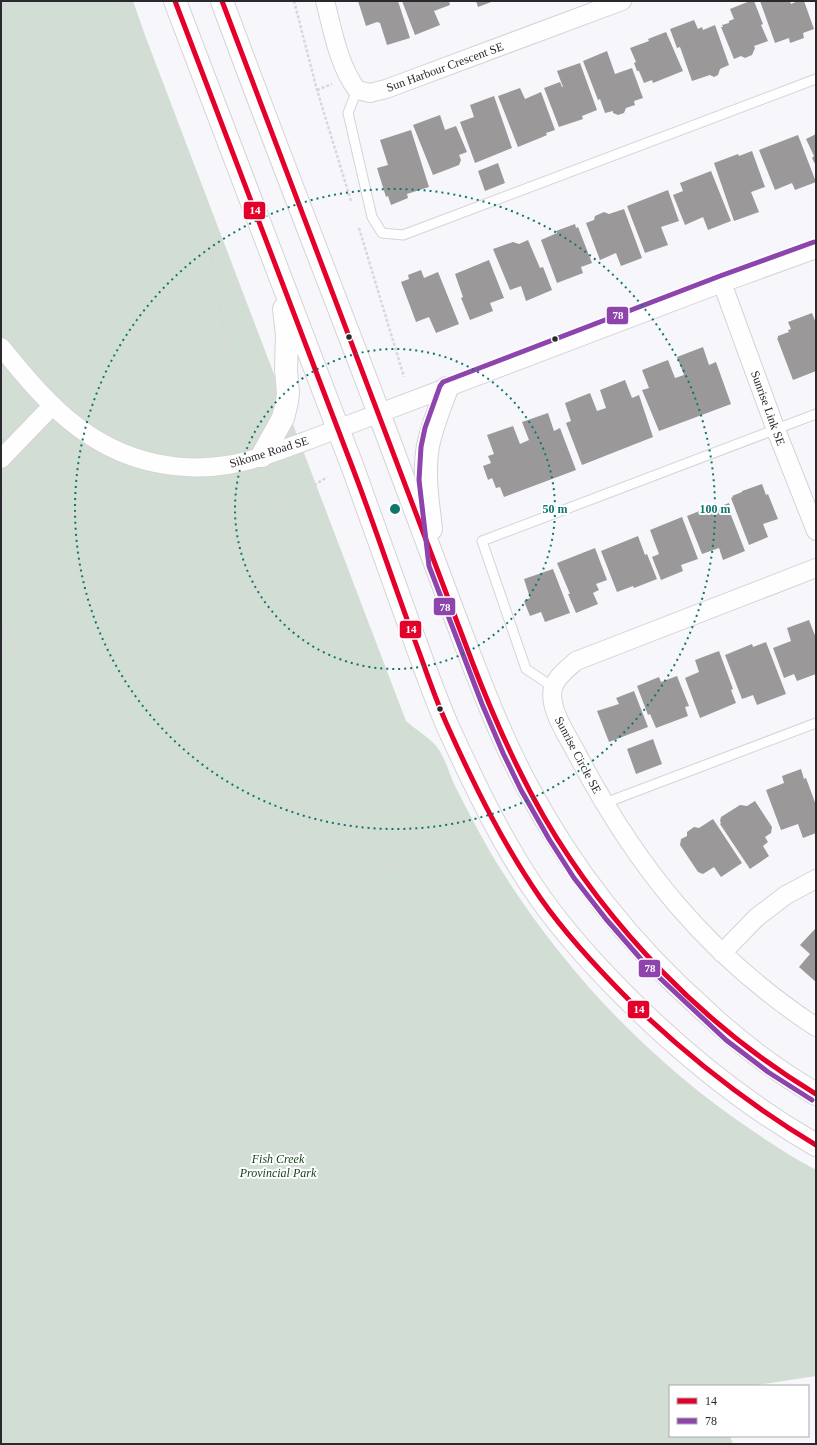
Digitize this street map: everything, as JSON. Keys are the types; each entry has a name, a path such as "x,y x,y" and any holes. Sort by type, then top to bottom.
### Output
{"main road":[{"path":"175,1 338,429 430,683 448,726 483,799 512,853 542,900 575,943 654,1024 691,1058 736,1092 782,1126 816,1145"},
{"path":"222,1 478,674 509,750 530,793 580,874 611,914 647,955 692,1000 730,1034 772,1066 816,1094"},
{"path":"252,459 283,418 288,402 286,370 287,335 281,278"},
{"path":"436,564 426,480 428,448 432,430 448,388"}],"street":[{"path":"325,1 342,65 356,90"},
{"name":"Sun Harbour Crescent SE","path":"356,90 370,93 386,89 622,1"},
{"name":"Sikome Road SE","path":"1,347 28,381 52,406 70,422 93,438 120,452 136,458 167,465 194,468 217,467 252,459 338,429 722,283 816,249"},
{"name":"Sunrise Link SE","path":"722,283 776,430 816,531"},
{"path":"1,459 52,406"},
{"path":"553,687 561,675 576,661 816,568"},
{"name":"Sunrise Circle SE","path":"553,687 552,699 557,716 582,764 624,836 670,898 695,926 756,984 816,1027"},
{"path":"722,953 757,917 786,895 816,878"}],"lane":[{"path":"356,90 348,113 372,217 382,233 403,236 816,79"},
{"path":"553,687 526,669 482,541 816,414"},
{"path":"605,803 816,723"}],"path":[{"path":"122,1 190,180 203,221 215,273 252,459 253,510"},
{"path":"294,1 317,90 353,208"},
{"path":"357,223 404,377"},
{"path":"1,489 19,501 33,507 114,520 171,522 232,515 273,505 302,493 327,477"},
{"path":"1,634 12,632 26,626 104,584 197,553 261,527 274,518 289,504 290,499"},
{"path":"1,634 52,664 82,684 157,748 205,780 245,802 347,854 366,861 432,874 455,885 476,888 487,892 502,893"}],"green space":[{"name":"Fish Creek Provincial Park","path":"1,1 133,1 406,721 427,737 440,751 454,784 485,842 498,865 530,913 557,949 616,1016 648,1048 716,1105 761,1136 816,1170 816,1376 757,1385 669,1385 669,1437 730,1437 733,1444 1,1444"}],"building":[{"path":"358,1 398,1 410,38 387,45 380,23 377,22 366,26"},
{"path":"402,1 449,1 450,5 434,11 440,25 415,35"},
{"path":"476,1 494,1 478,7"},
{"path":"750,1 754,1 763,24 761,25 768,41 754,46 755,48 752,55 745,58 741,56 734,59 721,27 734,19 730,9"},
{"path":"760,1 790,1 791,4 798,1 804,1 814,29 803,33 804,38 790,43 789,38 775,43"},
{"path":"694,20 698,29 702,27 703,30 715,25 729,65 720,69 718,75 714,77 710,75 692,81 680,47 677,48 670,29"},
{"path":"666,32 683,71 653,83 652,80 644,83 639,71 637,71 634,63 636,62 630,48 649,41 648,39"},
{"path":"607,51 615,74 632,68 643,98 634,101 635,105 626,108 624,113 618,115 613,113 613,111 605,113 600,99 598,100 583,61"},
{"path":"580,63 597,110 582,116 583,119 559,127 544,88 560,82 563,87 557,71"},
{"path":"520,88 525,99 541,92 555,130 546,133 547,135 518,147 498,96"},
{"path":"494,96 512,148 475,163 460,122 474,117 470,105"},
{"path":"440,115 445,130 456,126 467,152 459,155 461,160 459,165 433,175 413,125"},
{"path":"411,130 429,187 407,194 408,198 391,205 388,196 386,197 377,168 388,165 380,140"},
{"path":"816,134 816,166 812,158 814,156 806,139"},
{"path":"798,135 816,182 795,190 792,183 775,190 759,150"},
{"path":"752,151 765,187 751,192 759,212 734,221 714,163 738,154 739,156"},
{"path":"498,163 505,183 485,191 478,171"},
{"path":"711,171 731,221 708,230 703,217 685,225 673,195 683,191 680,183"},
{"path":"668,190 679,221 661,227 668,245 645,253 627,206"},
{"path":"624,209 642,258 621,266 616,253 600,260 586,223 594,220 595,216 604,212 609,214"},
{"path":"575,224 576,228 578,227 592,263 581,267 583,273 557,283 541,240 557,233 556,231"},
{"path":"528,240 540,268 543,267 552,290 526,301 521,286 510,290 493,249 513,242 519,244"},
{"path":"489,260 504,298 490,303 493,311 470,320 461,298 463,297 455,274"},
{"path":"421,270 424,278 438,272 459,324 436,333 429,317 416,322 401,282 409,279 408,275"},
{"path":"812,313 816,323 816,371 793,380 777,338 778,336 789,332 788,330 791,329 788,322"},
{"path":"703,347 709,365 716,362 731,404 659,431 642,390 649,388 642,370 668,360 675,378 684,375 677,357"},
{"path":"625,380 632,398 639,395 653,437 582,465 566,423 571,421 565,403 590,393 597,411 606,408 600,390"},
{"path":"548,413 554,431 560,428 576,470 504,497 500,487 496,488 492,478 488,480 483,466 491,463 488,456 494,454 487,435 513,426 520,444 529,440 522,422"},
{"path":"762,484 766,495 768,494 778,519 763,524 768,537 749,545 731,498 742,491"},
{"path":"729,503 731,509 729,510 745,551 723,560 719,548 702,554 687,516 707,508 708,511"},
{"path":"682,517 698,559 681,565 683,571 661,580 652,557 659,554 650,530"},
{"path":"638,536 645,555 647,554 657,579 634,588 633,586 617,592 601,551"},
{"path":"595,548 607,580 596,584 599,590 593,593 598,604 576,613 557,563"},
{"path":"553,569 570,613 545,622 541,612 530,616 524,601 530,598 524,579"},
{"path":"809,620 816,638 816,674 797,681 794,674 784,678 773,648 791,641 787,628"},
{"path":"766,642 786,694 757,705 753,695 742,699 725,655 752,644 753,647"},
{"path":"719,651 733,689 731,690 736,703 700,718 685,678 699,672 695,660"},
{"path":"677,676 689,706 685,707 688,716 656,728 650,714 648,715 637,686 659,677 661,682"},
{"path":"634,691 648,727 609,742 597,711 619,704 616,698"},
{"path":"653,739 662,764 636,774 627,749"},
{"path":"801,769 816,805 816,833 803,838 798,824 781,830 766,790 784,783 782,776"},
{"path":"755,801 772,827 771,833 765,837 768,842 763,846 769,856 750,869 720,824 720,821 721,817 740,805 747,806"},
{"path":"713,819 742,863 721,877 714,867 703,874 698,872 680,845 681,839 687,836 687,832 694,827 699,828"},
{"path":"816,928 816,982 799,967 810,954 800,945"}],"transit line":[{"name":"14","path":"175,1 358,482 438,704 469,772 502,837 527,879 561,926 583,952 630,1001 696,1060 742,1096 816,1145"},
{"name":"14","path":"222,1 473,664 506,742 544,817 570,858 598,897 629,936 663,972 698,1006 736,1038 775,1068 816,1094"},
{"name":"78","path":"812,1100 768,1072 726,1040 647,966 606,919 574,878 549,839 521,790 503,753 482,704 429,566 419,480 421,447 425,428 440,386 443,382 720,276 814,242"}]}
